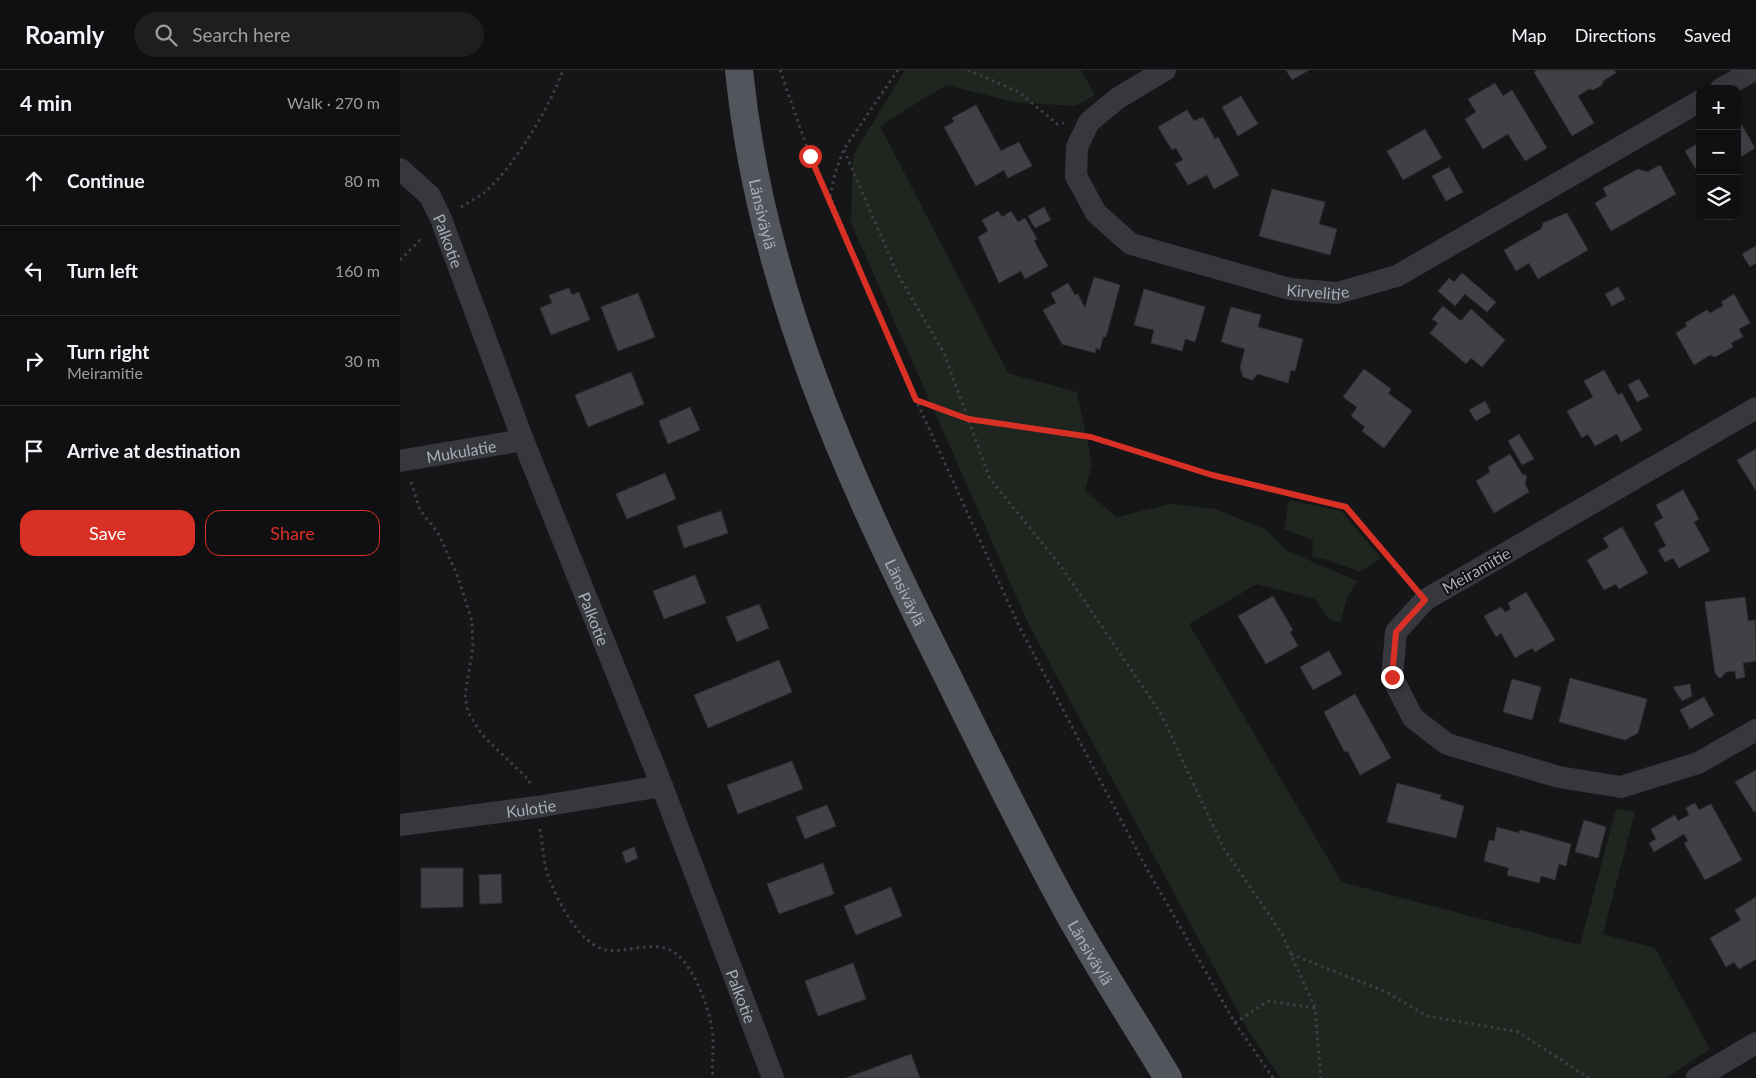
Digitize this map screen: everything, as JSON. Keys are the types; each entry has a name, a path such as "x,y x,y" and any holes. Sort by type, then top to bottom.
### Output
{"main road":[{"name":"Länsiväylä","path":"739,70 766,229 779,280 822,406 844,458 919,620 1069,913 1168,1078"}],"street":[{"name":"Kirvelitie","path":"1165,70 1118,98 1089,122 1078,146 1076,176 1096,213 1131,244 1290,289 1337,293 1397,276 1696,103"},
{"path":"1729,85 1754,70"},
{"name":"Palkotie","path":"400,169 430,196 441,219 523,440 662,786 773,1078"},
{"name":"Meiramitie","path":"1756,408 1425,600 1396,632 1392,677 1413,718 1447,744 1559,777 1621,787 1698,763 1756,730"},
{"name":"Mukulatie","path":"402,461 523,440"},
{"name":"Kulotie","path":"400,825 537,807 662,786"},
{"path":"1696,1078 1756,1044"}],"path":[{"path":"400,260 441,219 484,192 516,156 554,96 563,70"},
{"path":"780,70 810,156 830,198 916,400 1018,626 1142,860 1235,1023 1273,1078"},
{"path":"830,198 835,173 844,149 898,70"},
{"path":"968,70 1018,92 1057,124 1089,122"},
{"path":"844,149 897,272 944,353 990,479 1060,565 1160,712 1223,846 1282,934 1315,1008 1322,1078"},
{"path":"916,400 968,419 1091,437 1212,475 1346,507 1425,600"},
{"path":"402,461 420,510 438,533 458,577 472,621 473,647 465,696 468,712 482,734 529,780 537,807 548,876 562,908 584,937 606,950 650,946 671,950 684,963 702,994 713,1030 712,1078"},
{"path":"1291,954 1386,992 1427,1016 1518,1032 1589,1078"},
{"path":"1235,1023 1268,1001 1315,1008"}],"shaded area":[{"path":"905,70 1081,70 1095,95 1076,106 1014,102 946,85 880,126 1008,373 1077,392 1092,464 1085,491 1117,517 1170,504 1215,509 1266,529 1287,551 1358,581 1348,595 1340,623 1328,618 1315,599 1257,584 1189,624 1342,882 1580,945 1616,809 1635,812 1603,934 1655,948 1710,1049 1666,1078 1281,1078 1249,1032 1028,623 851,223 853,155"},
{"path":"1289,500 1341,511 1381,558 1360,572 1327,560 1312,557 1313,540 1284,529"}],"building":[{"path":"1286,70 1309,70 1292,80"},
{"path":"1538,70 1614,70 1616,73 1603,81 1602,85 1593,90 1589,89 1578,96 1594,123 1572,136 1534,72"},
{"path":"1495,83 1503,96 1512,90 1547,148 1525,161 1508,134 1483,149 1465,119 1476,112 1468,99"},
{"path":"1241,96 1258,124 1238,136 1222,107"},
{"path":"976,105 1001,151 1019,142 1032,166 1008,178 1004,170 976,186 944,127 954,122 952,118"},
{"path":"1187,110 1194,121 1203,117 1215,139 1218,137 1239,175 1214,189 1207,175 1188,185 1175,164 1183,160 1176,148 1172,150 1158,127"},
{"path":"1741,124 1755,148 1741,157"},
{"path":"1425,129 1442,158 1403,180 1387,151"},
{"path":"1696,144 1696,169 1685,151"},
{"path":"1660,165 1676,194 1611,231 1595,203 1607,196 1603,188 1638,169 1647,172"},
{"path":"1449,167 1463,192 1446,201 1432,176"},
{"path":"1272,189 1325,202 1319,224 1337,229 1330,255 1259,236"},
{"path":"1044,207 1051,220 1035,228 1028,216"},
{"path":"998,211 1002,217 1011,211 1018,222 1025,218 1037,239 1034,241 1048,266 1025,279 1021,271 999,283 978,237 988,231 982,220"},
{"path":"1567,213 1588,250 1538,279 1529,263 1516,271 1504,250 1541,229 1543,223"},
{"path":"1756,246 1756,263 1750,267 1742,254"},
{"path":"1462,273 1496,302 1487,312 1465,294 1455,306 1438,291 1449,278 1454,282"},
{"path":"1094,277 1120,285 1106,337 1103,337 1100,350 1096,348 1095,353 1062,344 1043,310 1056,303 1051,293 1068,283 1075,295 1078,294 1085,308"},
{"path":"1618,287 1625,299 1612,306 1605,294"},
{"path":"569,288 572,295 579,292 590,320 551,335 540,308 552,303 549,295"},
{"path":"1144,289 1205,307 1195,342 1185,339 1182,351 1151,343 1154,330 1134,325"},
{"path":"638,293 655,337 618,351 601,307"},
{"path":"1734,294 1750,323 1739,329 1743,337 1731,343 1733,347 1715,357 1710,355 1694,365 1676,333 1687,326 1685,323 1707,310 1710,313 1723,306 1721,302"},
{"path":"1443,306 1461,321 1471,309 1505,340 1482,367 1471,358 1466,364 1430,333 1438,323 1432,319"},
{"path":"1231,307 1261,315 1258,327 1303,339 1295,371 1291,370 1288,383 1258,374 1252,380 1243,377 1240,367 1245,349 1221,342"},
{"path":"1364,369 1391,389 1388,393 1412,411 1384,448 1362,431 1365,427 1351,416 1357,407 1343,397"},
{"path":"1604,370 1618,395 1622,393 1642,430 1621,442 1617,434 1595,446 1588,434 1582,438 1567,411 1593,397 1584,381"},
{"path":"631,372 644,404 588,427 575,395"},
{"path":"1639,379 1649,396 1637,402 1628,385"},
{"path":"1485,401 1491,412 1476,421 1469,410"},
{"path":"690,407 700,430 668,444 659,421"},
{"path":"1519,434 1534,459 1522,465 1508,441"},
{"path":"1756,449 1756,491 1737,460"},
{"path":"1510,454 1522,474 1527,476 1525,484 1529,492 1494,513 1476,481 1490,472 1488,467"},
{"path":"665,473 676,499 627,519 616,494"},
{"path":"1683,490 1699,519 1694,522 1710,551 1679,568 1673,558 1665,562 1658,550 1666,546 1654,523 1663,518 1656,505"},
{"path":"721,511 728,533 684,548 677,526"},
{"path":"1622,527 1648,573 1619,589 1616,584 1604,590 1587,560 1609,547 1603,538"},
{"path":"695,575 706,603 664,619 653,591"},
{"path":"1526,592 1555,640 1535,652 1532,648 1515,658 1501,633 1496,637 1484,616 1501,607 1505,612 1511,609 1508,603"},
{"path":"1273,596 1293,630 1290,632 1298,646 1266,664 1238,616"},
{"path":"1745,597 1748,621 1755,620 1756,661 1743,663 1745,677 1736,679 1735,671 1726,672 1721,678 1715,673 1705,602"},
{"path":"759,604 769,628 737,642 726,617"},
{"path":"1329,651 1342,674 1313,690 1300,667"},
{"path":"779,660 792,692 708,728 694,695"},
{"path":"1570,678 1647,699 1638,733 1625,740 1559,722"},
{"path":"1512,679 1541,687 1532,720 1503,712"},
{"path":"1690,684 1692,696 1682,701 1673,687"},
{"path":"1355,694 1391,758 1360,775 1348,752 1344,751 1324,712"},
{"path":"1704,697 1714,715 1690,729 1680,710"},
{"path":"792,761 803,789 738,814 727,785"},
{"path":"1756,770 1756,811 1754,812 1735,782"},
{"path":"1397,783 1441,795 1440,799 1464,806 1456,838 1387,822"},
{"path":"1695,803 1699,810 1711,804 1742,860 1705,880 1684,843 1688,841 1684,834 1654,852 1649,843 1656,839 1651,829 1675,815 1678,821 1689,815 1686,808"},
{"path":"827,805 836,826 805,839 796,817"},
{"path":"1584,820 1606,827 1598,858 1575,852"},
{"path":"1497,827 1519,833 1520,830 1571,844 1566,866 1559,864 1555,880 1541,876 1539,883 1507,875 1509,868 1484,861 1489,840 1494,841"},
{"path":"634,847 638,858 626,863 622,852"},
{"path":"823,863 834,894 779,914 767,884"},
{"path":"421,868 463,868 463,907 421,908"},
{"path":"501,874 502,903 480,904 479,875"},
{"path":"891,887 902,916 856,935 844,906"},
{"path":"1756,897 1756,959 1739,969 1734,962 1726,967 1710,938 1741,920 1735,910"},
{"path":"853,963 866,999 818,1016 805,981"},
{"path":"911,1054 920,1078 846,1078"}],"route":[{"path":"810,156 830,198 916,400 968,419 1091,437 1212,475 1346,507 1425,600 1396,632 1392,677"}]}
